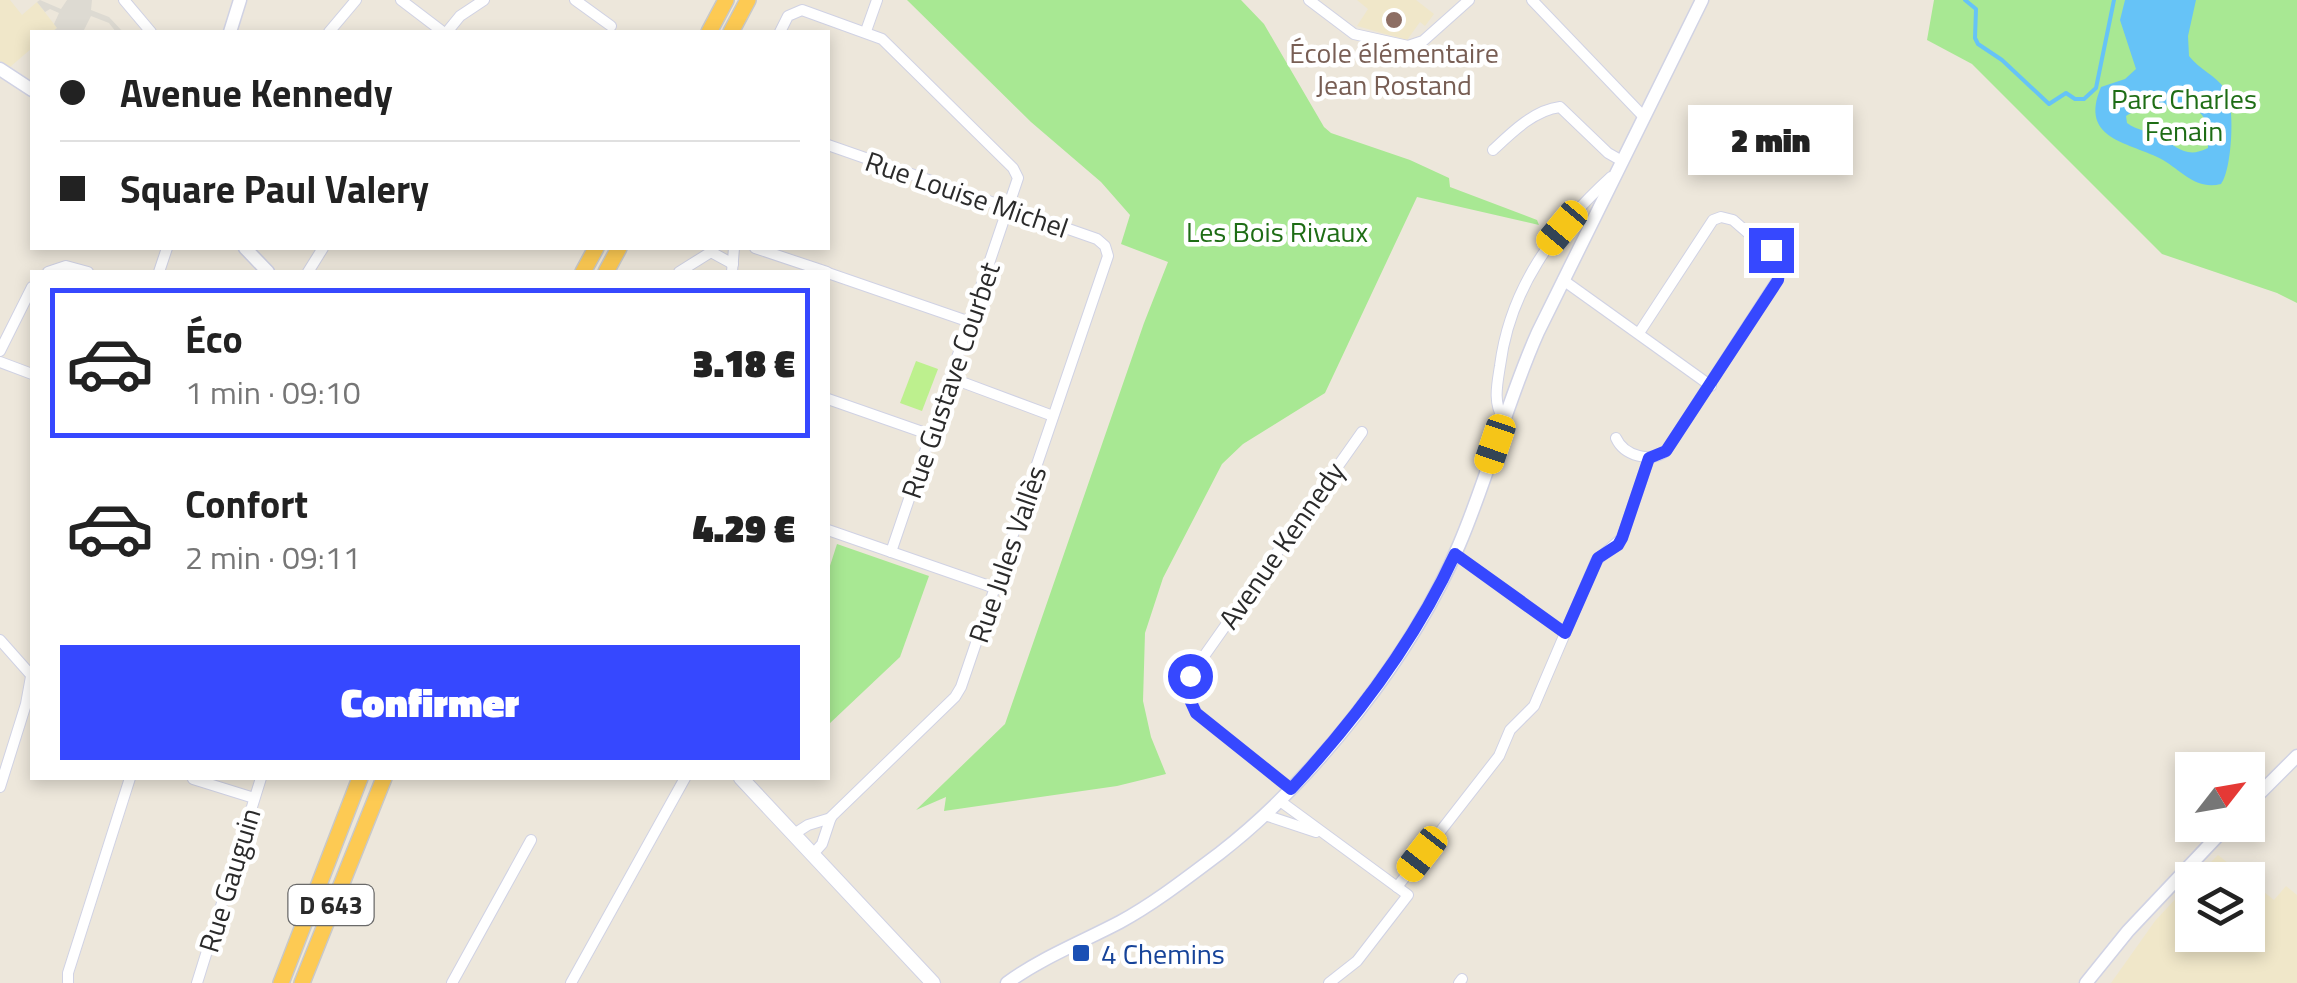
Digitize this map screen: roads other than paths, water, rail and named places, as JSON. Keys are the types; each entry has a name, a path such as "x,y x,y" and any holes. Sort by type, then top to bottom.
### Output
{"highway":[{"path":"710,30 726,0"},
{"path":"732,30 748,0"},
{"name":"D 643","path":"281,983 359,780"},
{"name":"D 643","path":"302,983 383,780"}],"main road":[{"path":"744,780 932,983"},
{"path":"902,949 940,983"}],"street":[{"path":"124,0 149,30"},
{"path":"231,30 240,0"},
{"path":"331,30 356,0"},
{"path":"401,0 442,30"},
{"path":"447,30 484,0"},
{"path":"575,0 611,26"},
{"path":"781,30 788,16 798,10 866,31 876,0"},
{"path":"1308,0 1354,34 1408,46 1423,41 1469,0"},
{"path":"1532,0 1644,117"},
{"path":"1006,983 1143,907 1210,861 1266,815 1396,660 1428,609 1455,554 1526,358 1702,0"},
{"name":"Rue Gustave Courbet","path":"866,31 882,39 1013,168 1018,182 891,552"},
{"path":"0,69 30,89"},
{"path":"1493,150 1516,129 1549,109 1560,107 1619,167"},
{"name":"Rue Louise Michel","path":"830,146 1106,246"},
{"path":"1503,419 1496,392 1503,342 1517,298 1545,248 1619,167"},
{"path":"1616,438 1624,449 1649,458 1666,451 1711,386 1780,272 1774,253 1732,220 1721,217 1709,223 1638,334"},
{"name":"Rue Jules Vallès","path":"813,854 822,844 832,818 955,697 963,682 1108,256 1106,246"},
{"path":"247,250 266,270"},
{"path":"761,250 821,270"},
{"path":"682,270 711,252 732,268"},
{"path":"54,270 66,266 81,270"},
{"path":"830,273 970,322"},
{"path":"1563,280 1711,386"},
{"path":"0,351 30,292"},
{"path":"0,362 30,373"},
{"path":"951,378 1054,416"},
{"path":"830,401 931,435"},
{"name":"Avenue Kennedy","path":"1291,789 1196,713 1190,700 1190,676 1362,432"},
{"path":"1396,887 1502,752 1510,730 1534,706 1598,558 1622,538 1649,458"},
{"path":"830,531 994,588"},
{"path":"1455,554 1565,633"},
{"path":"0,640 30,671"},
{"path":"0,787 30,683"},
{"path":"2265,788 2297,756"},
{"path":"68,983 68,972 129,780"},
{"path":"193,780 254,798"},
{"name":"Rue Gauguin","path":"197,983 259,780"},
{"path":"572,983 683,780"},
{"path":"1280,801 1408,895 1344,979 1329,983"},
{"path":"1266,815 1327,836"},
{"name":"Rue Jules Vallès","path":"794,834 832,818"},
{"path":"452,983 531,840"},
{"path":"2086,983 2112,949 2212,842"},
{"path":"1016,983 1050,958"}],"water":[{"path":"2125,0 2196,0 2188,36 2189,56 2225,89 2231,108 2230,152 2221,184 2197,182 2102,129 2096,119 2101,87 2125,79 2136,69 2120,20","holes":["2147,103 2200,113 2208,131 2208,148 2182,150 2127,123 2126,116"]}],"waterway":[{"path":"1965,0 1976,9 1978,44 2002,60 2049,104 2066,93 2084,99 2096,88 2114,0"}],"place":[{"name":"École élémentaire Jean Rostand","path":"1394,20"},
{"name":"4 Chemins","path":"1081,953"}],"park label":[{"name":"Parc Charles Fenain","path":"2184,114"},
{"name":"Les Bois Rivaux","path":"1277,231"}]}
